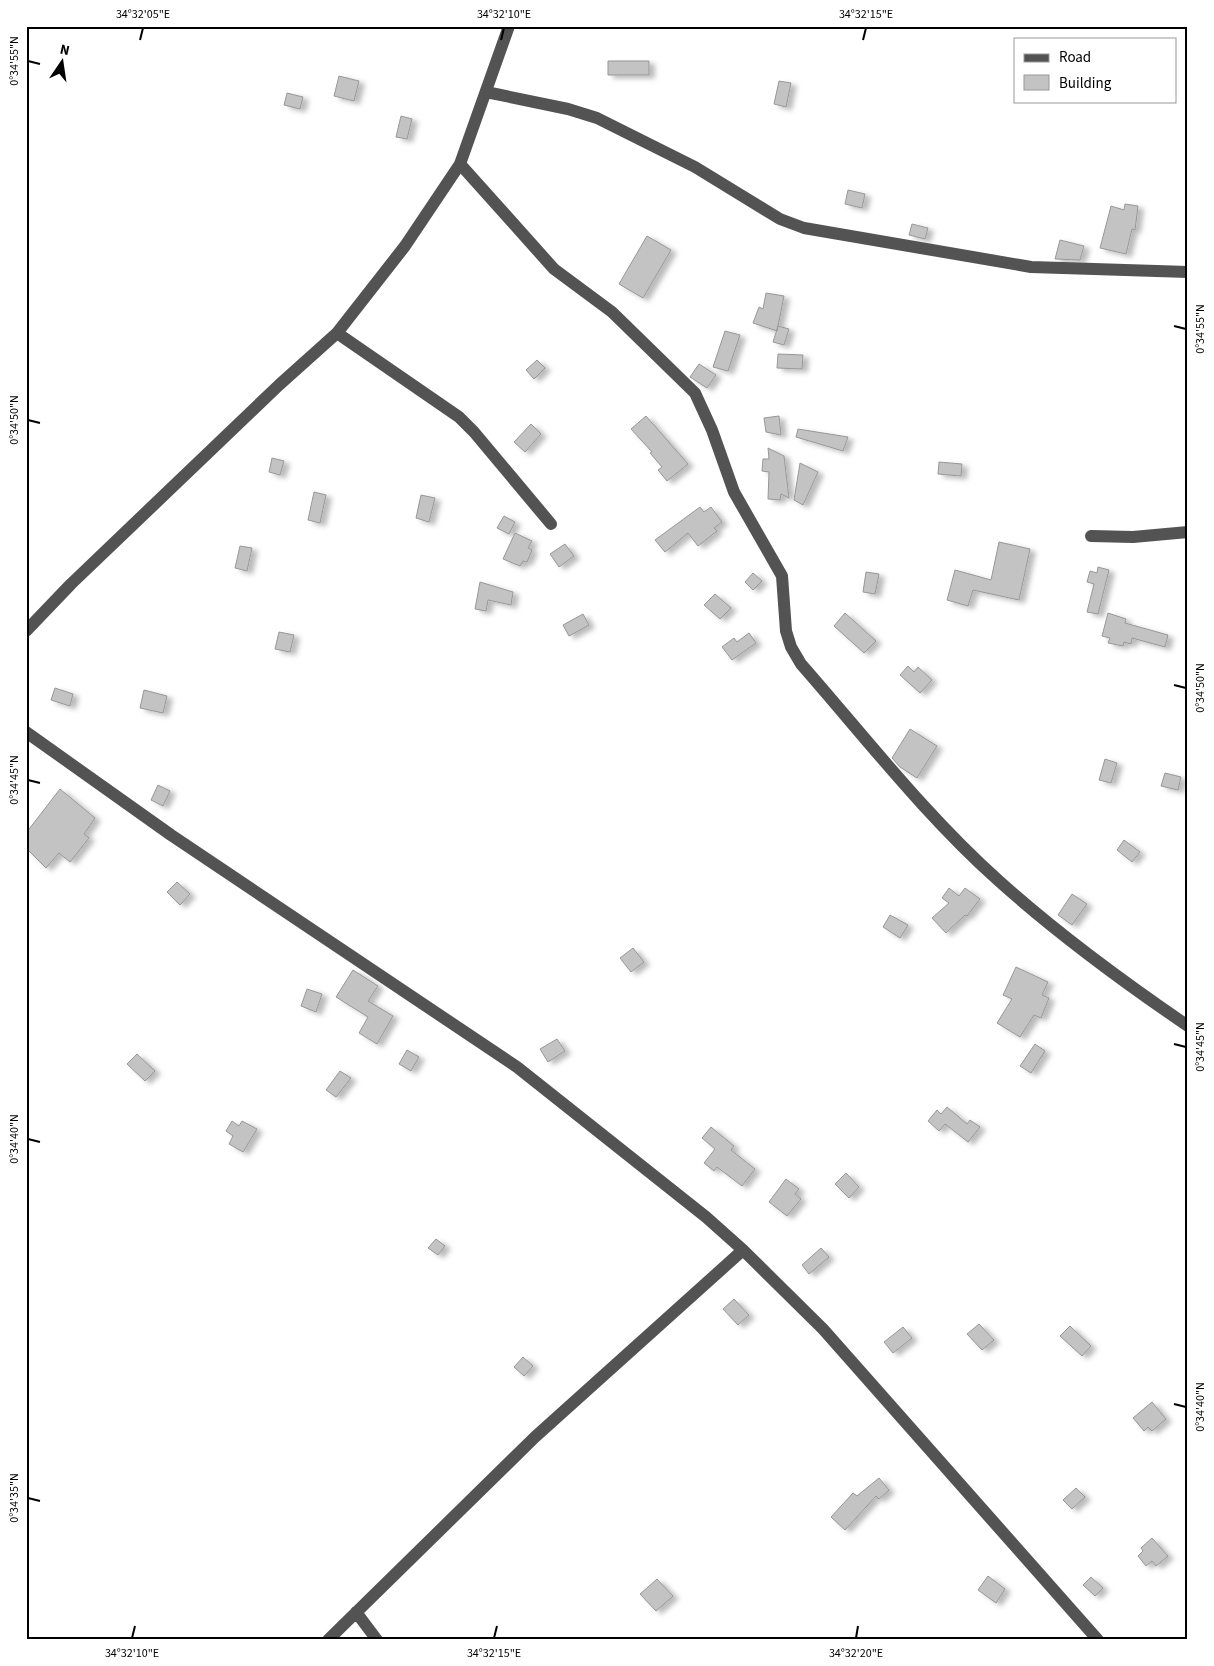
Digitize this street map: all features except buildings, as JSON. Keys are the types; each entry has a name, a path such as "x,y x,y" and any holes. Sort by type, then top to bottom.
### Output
{"street":[{"path":"26,631 71,584 279,385 338,333 439,199 460,164 509,26"},
{"path":"486,92 568,109 597,118 695,167 780,219 804,228 1031,268 1188,272"},
{"path":"460,164 554,269 612,312 695,393 712,430 734,492 782,576 786,631 791,647 801,664 946,829 998,881 1120,980 1188,1026"},
{"path":"338,333 459,417 474,432 551,524"},
{"path":"1091,536 1133,537 1188,532"},
{"path":"26,732 171,835 517,1067 706,1217 743,1250 823,1329 1098,1640"},
{"path":"328,1640 535,1437 743,1250"},
{"path":"356,1612 377,1640"}]}
